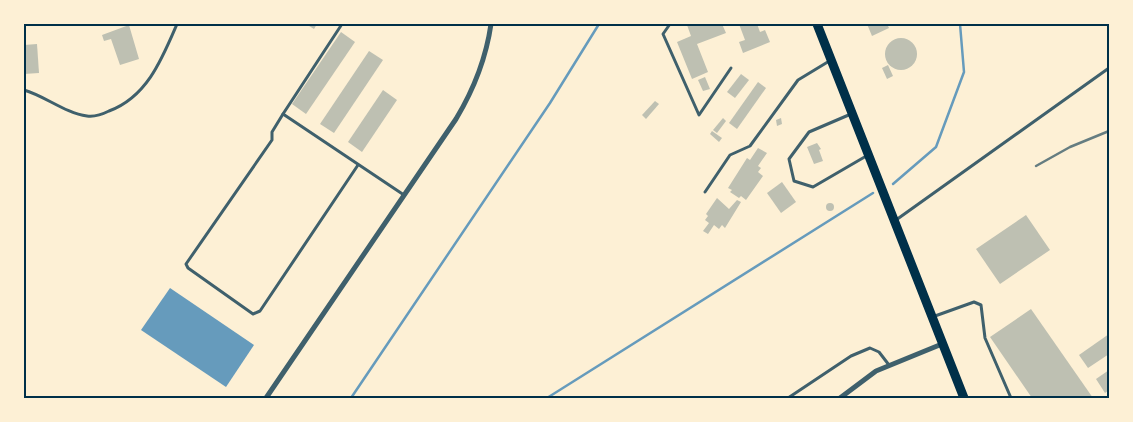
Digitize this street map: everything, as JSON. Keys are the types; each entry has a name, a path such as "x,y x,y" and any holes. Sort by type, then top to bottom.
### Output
{"main road":[{"path":"817,24 964,398"}],"street":[{"path":"266,398 466,101 482,63 491,24"},
{"path":"840,398 876,372 942,344"}],"lane":[{"path":"24,90 73,112 88,116 103,114 125,105 148,82 160,63 177,24"},
{"path":"342,24 272,132 272,140 186,264 188,268 253,314 260,311 358,165"},
{"path":"670,24 663,34 699,115 731,68"},
{"path":"705,192 730,155 750,146 798,80 831,60"},
{"path":"895,221 1109,68"},
{"path":"283,114 404,195"},
{"path":"853,114 809,132 788,160 794,181 814,187 868,155"},
{"path":"932,318 974,302 981,306 985,338 1011,398"},
{"path":"788,398 852,356 870,348 879,352 890,366"}],"water":[{"path":"170,288 254,345 226,387 141,330"}],"building":[{"path":"306,24 317,24 314,29"},
{"path":"722,24 726,33 697,44 708,72 692,79 677,42 691,36 687,25"},
{"path":"739,24 757,24 760,32 765,30 770,42 743,53 739,42 745,40"},
{"path":"867,24 887,24 889,28 872,36"},
{"path":"129,25 139,59 120,65 111,39 104,41 102,35"},
{"path":"341,32 355,42 306,114 292,104"},
{"path":"901,38 912,43 917,54 912,65 901,70 890,65 885,54 890,43"},
{"path":"37,44 39,73 24,74 24,45"},
{"path":"369,51 383,60 334,133 320,124"},
{"path":"888,65 893,76 887,79 882,68"},
{"path":"741,74 749,80 735,98 727,92"},
{"path":"705,77 710,89 703,91 698,80"},
{"path":"758,82 766,88 737,129 729,123"},
{"path":"383,90 397,100 362,152 348,142"},
{"path":"655,101 659,104 646,119 642,115"},
{"path":"723,118 726,121 717,133 713,130"},
{"path":"781,118 782,124 777,126 776,120"},
{"path":"712,131 722,138 719,142 710,134"},
{"path":"817,143 821,149 819,150 823,161 814,164 807,147"},
{"path":"758,148 767,153 758,166 761,168 758,172 763,176 746,200 741,196 739,198 730,192 732,190 728,188 747,158 750,160"},
{"path":"782,182 796,202 781,213 767,193"},
{"path":"717,198 729,209 737,200 741,202 725,228 722,225 719,229 714,225 708,234 703,231 709,223 705,220 708,216 706,214"},
{"path":"830,203 834,207 830,211 826,207"},
{"path":"1026,215 1050,250 1000,284 976,249"},
{"path":"1031,309 1093,398 1032,398 990,337"},
{"path":"1109,334 1109,354 1088,368 1079,355"},
{"path":"1109,370 1109,390 1105,393 1096,379"}],"waterway":[{"path":"351,398 550,103 599,24"},
{"path":"893,184 936,147 964,72 960,24"},
{"path":"547,398 873,193"}],"railway":[{"path":"1036,166 1070,147 1109,131"}]}
